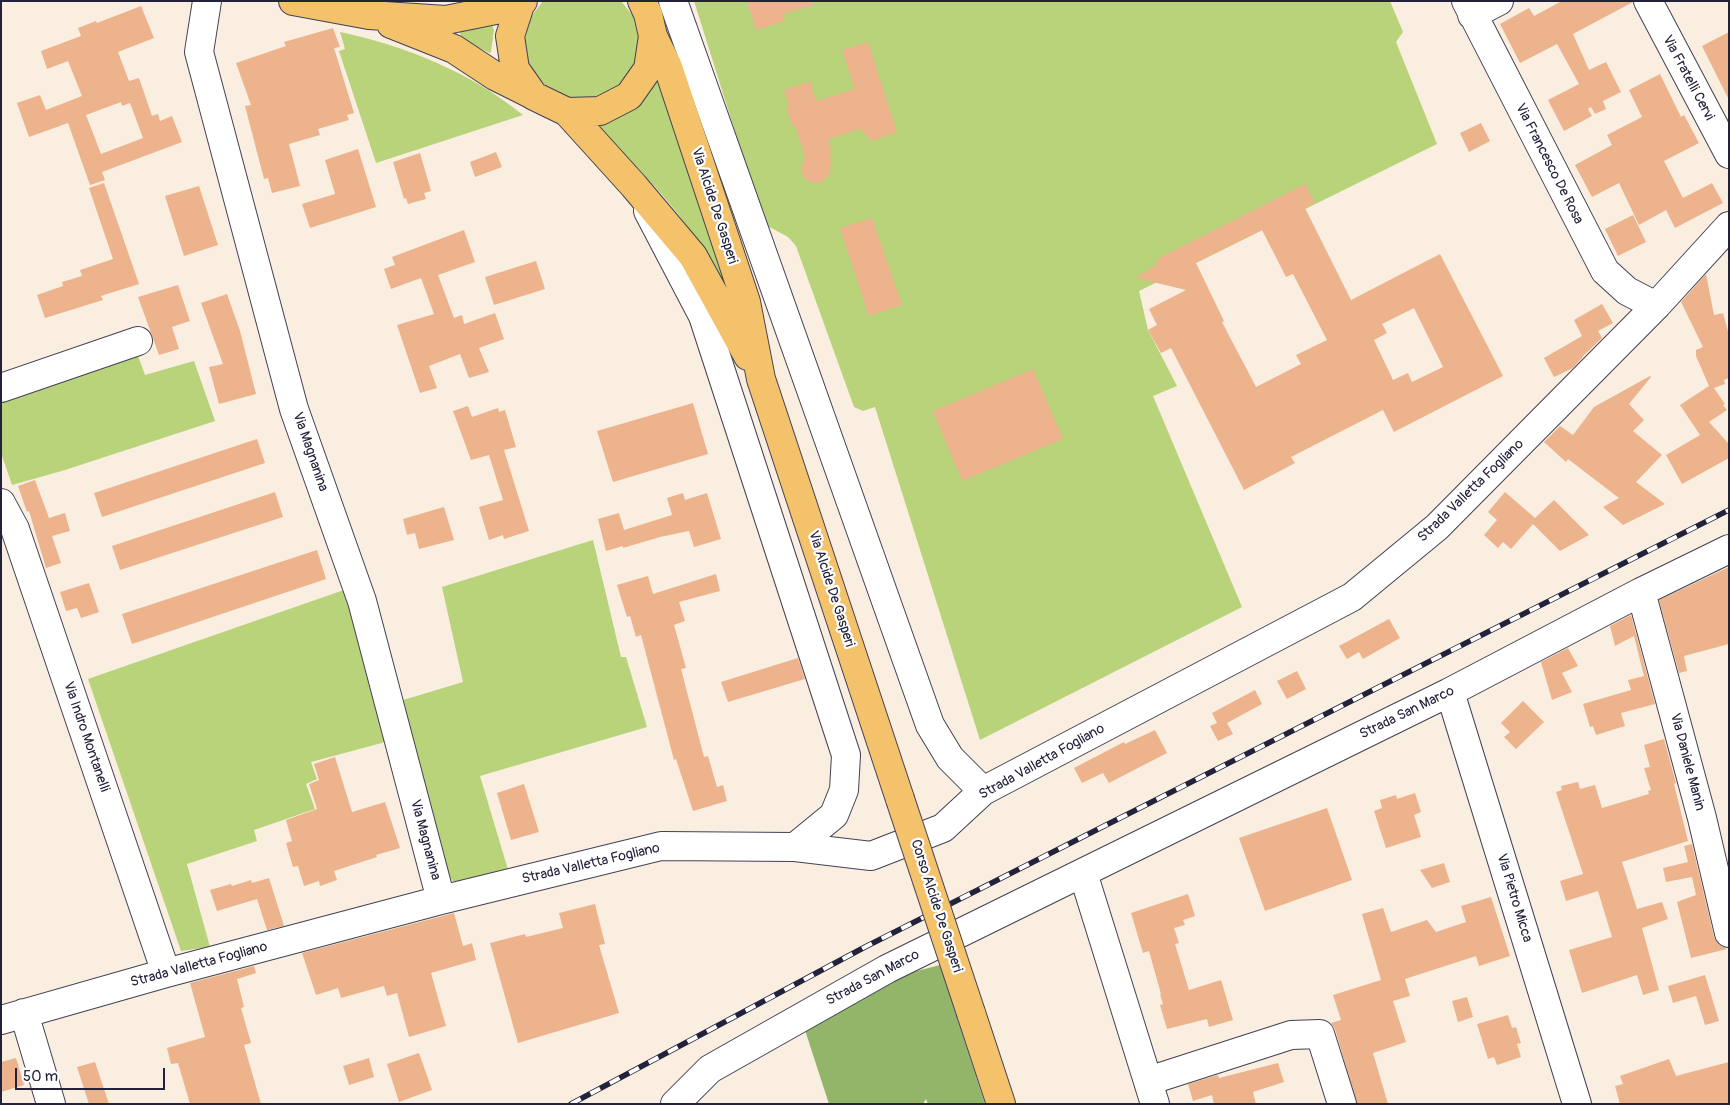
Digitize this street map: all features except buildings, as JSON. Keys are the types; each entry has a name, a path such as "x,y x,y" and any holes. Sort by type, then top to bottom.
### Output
{"main road":[{"path":"293,1 368,14 454,49 495,76 534,96"},
{"name":"Via Alcide De Gasperi","path":"642,1 654,36 668,67 746,302 761,379 900,799"},
{"name":"Via Alcide De Gasperi","path":"368,14 446,20 522,3"},
{"name":"Via Alcide De Gasperi","path":"522,3 510,36 515,69 534,96 566,112 634,186 693,256 761,379"},
{"name":"Via Alcide De Gasperi","path":"566,112 600,111 629,96 648,69 654,36"},
{"name":"Corso Alcide De Gasperi","path":"900,799 1001,1104"}],"street":[{"name":"Via Magnanina","path":"207,1 199,52 294,409 362,601 441,900"},
{"path":"1469,8 1499,1"},
{"name":"Via Fratelli Cervi","path":"1648,1 1729,154"},
{"path":"671,4 930,725 950,758 983,791"},
{"name":"Via Francesco De Rosa","path":"1469,8 1605,271 1627,291 1656,306"},
{"path":"634,186 703,316 846,755 844,790 834,815 795,847"},
{"name":"Strada Valletta Fogliano","path":"12,1017 166,973 441,900 660,846 795,847 870,856 943,828 983,791 1352,597 1437,527 1656,306 1729,226"},
{"path":"1,388 138,341"},
{"name":"Via Indro Montanelli","path":"1,503 15,529 166,973"},
{"name":"Strada San Marco","path":"675,1104 710,1069 887,969 1450,692 1641,592 1729,549"},
{"name":"Via Daniele Manin","path":"1641,592 1702,818 1729,933"},
{"name":"Via Pietro Micca","path":"1450,692 1577,1104"},
{"path":"1083,873 1151,1092 1291,1034 1320,1034 1342,1104"},
{"path":"12,1017 51,1104"}],"green space":[{"path":"543,1 621,1 633,16 639,41 634,66 618,86 595,97 570,98 547,87 530,67 524,43 530,18"},
{"path":"694,1 1390,1 1403,32 1396,42 1437,144 1139,291 1148,330 1177,386 1153,396 1242,607 980,740 875,407 863,411 854,407 796,246 788,237 764,224"},
{"path":"492,25 494,30 490,53 461,39 460,32"},
{"path":"340,32 389,45 436,63 481,86 523,115 376,163 339,51 345,49"},
{"path":"657,75 730,287 724,288 692,233 660,192 590,123"},
{"path":"137,353 145,375 194,361 215,421 65,470 12,485 1,453 1,400"},
{"path":"593,540 621,657 626,657 647,727 480,776 509,873 462,885 453,881 447,874 400,701 463,682 442,587"},
{"path":"344,590 389,741 311,762 317,779 306,784 315,809 254,830 257,841 187,864 210,947 181,951 88,679"},
{"path":"940,965 985,1104 928,1104 926,1099 923,1104 829,1104 803,1024 905,974"}],"railway":[{"path":"571,1104 865,947 1729,510"}]}
